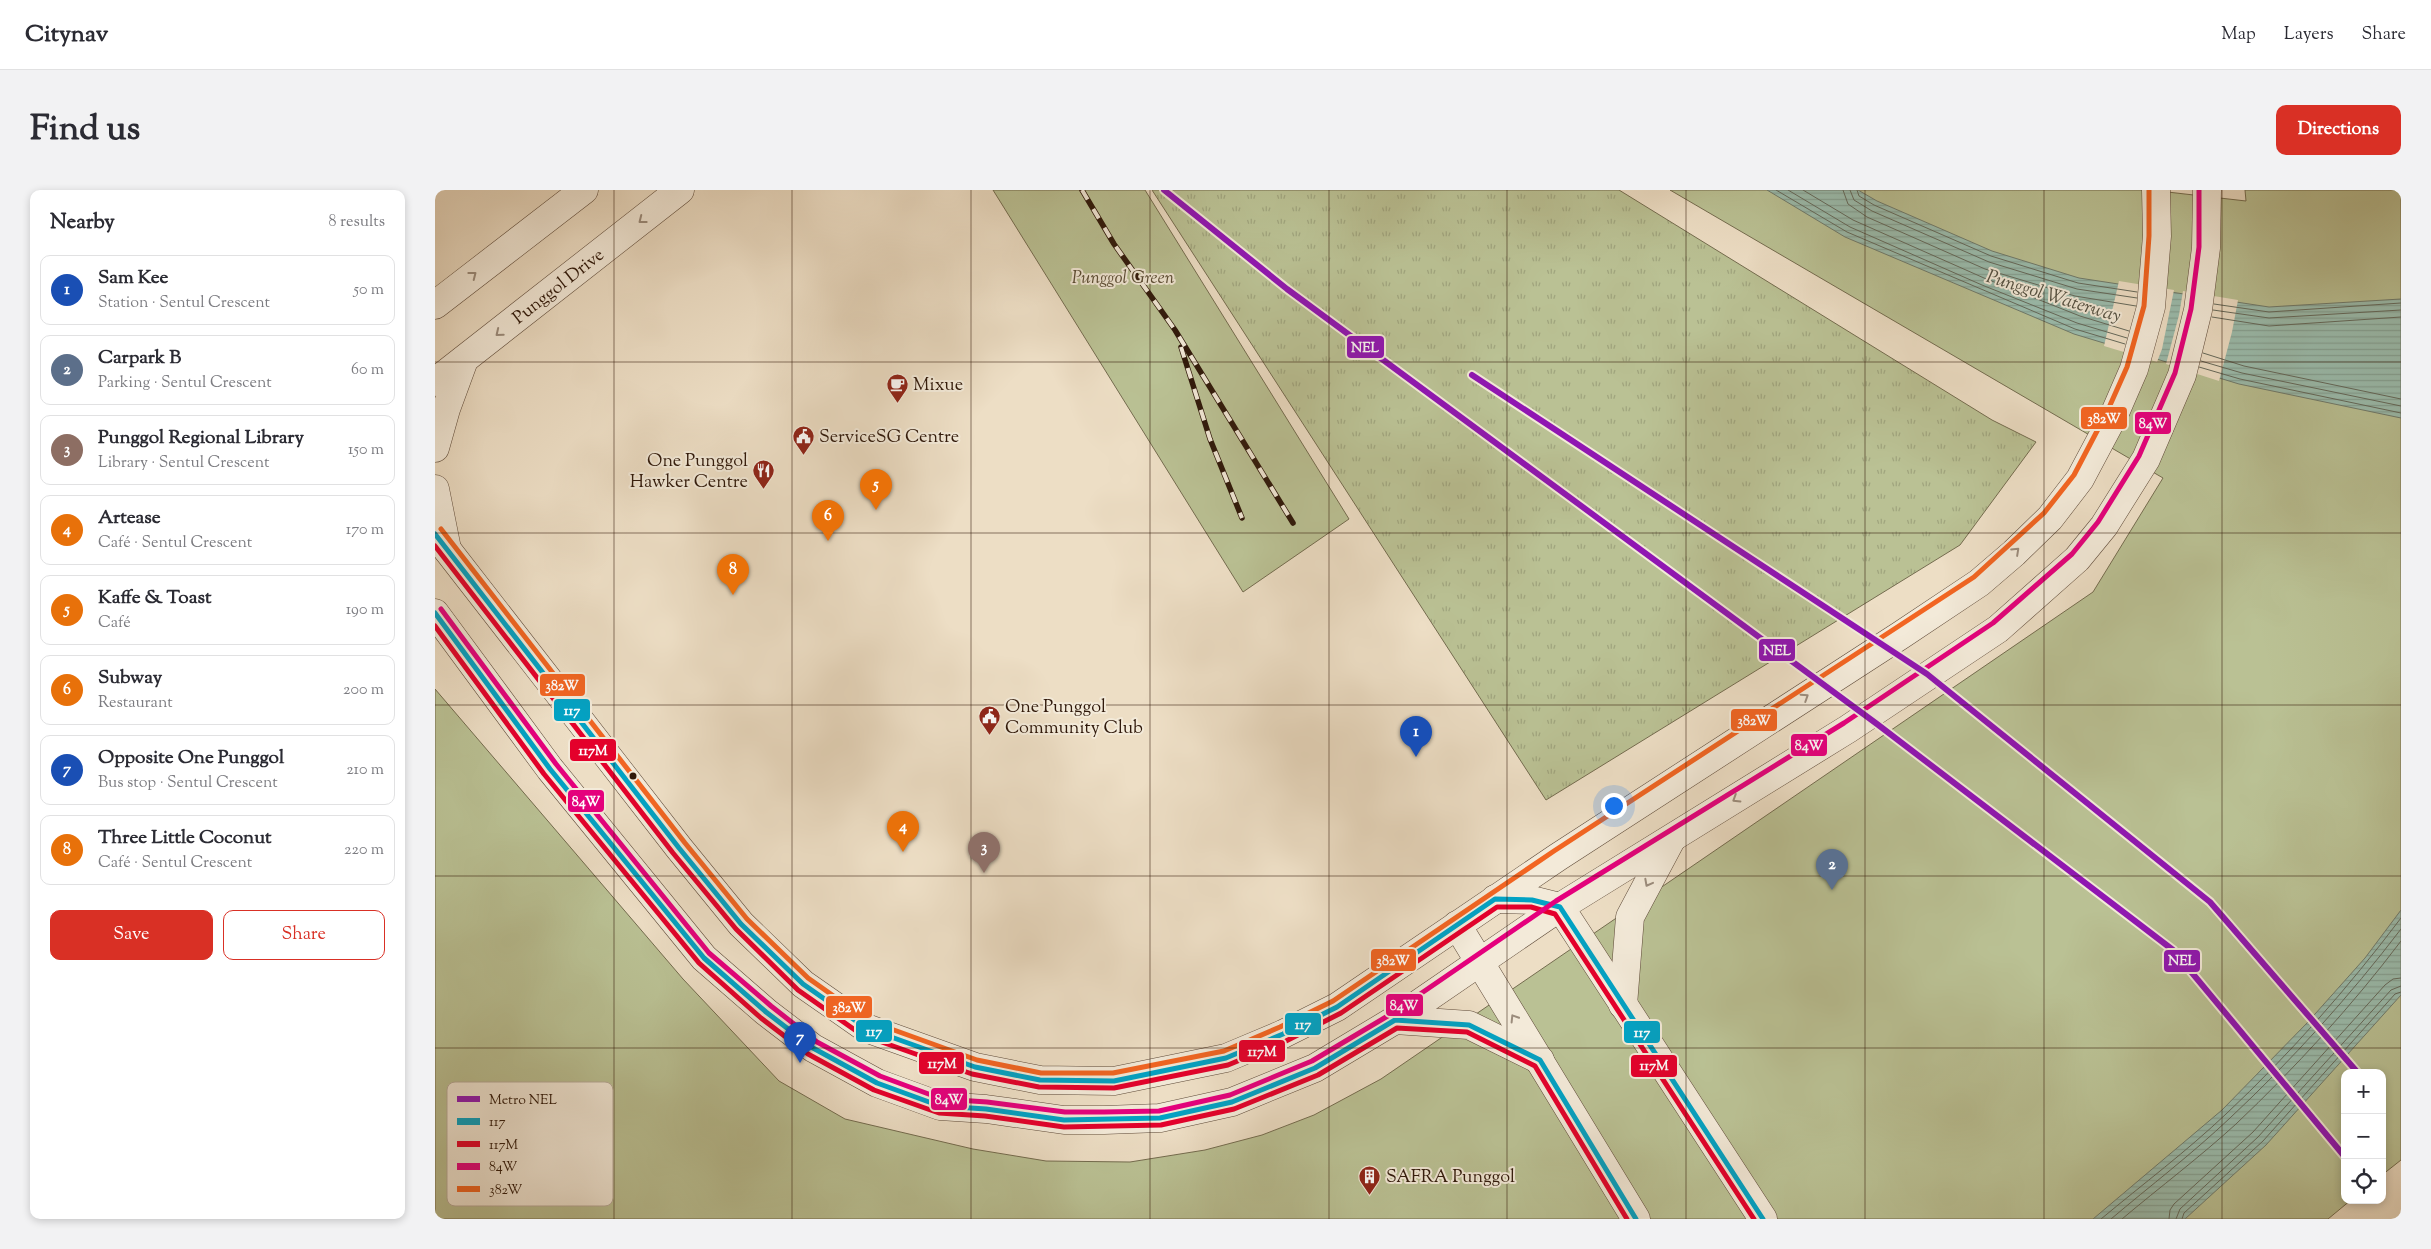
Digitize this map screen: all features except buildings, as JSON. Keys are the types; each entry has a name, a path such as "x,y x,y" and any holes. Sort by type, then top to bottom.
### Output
{"street":[{"path":"435,305 584,190"},
{"name":"Punggol Drive","path":"435,382 680,190"},
{"path":"435,489 441,542 679,848 741,924 811,990 866,1028 975,1067 1040,1080 1114,1081 1226,1058 1283,1034 1337,1007 1495,899 1979,582 2014,553 2050,518 2080,479 2114,415 2134,369 2151,307 2157,236 2156,190"},
{"path":"435,613 551,769 704,958 766,1012 813,1048 877,1083 940,1106 986,1109 1064,1120 1160,1118 1232,1102 1315,1068 1395,1020 1560,907 1848,729 1998,629 2077,559 2104,526 2146,459 2182,375 2198,310 2206,248 2207,190"},
{"path":"435,448 446,409 465,360"},
{"path":"1623,1005 1630,917 1671,840"},
{"path":"1495,899 1532,900 1560,907 1763,1219"},
{"path":"1457,926 1636,1219"},
{"path":"1395,1020 1469,1025 1540,1060"}],"green space":[{"name":"Punggol Green","path":"993,190 1145,190 1349,519 1243,592"},
{"path":"1152,190 1619,190 1992,420 2036,442 1960,545 1546,800"},
{"path":"1670,190 2150,190 2246,201 2245,190 2401,190 2401,1160 2386,1172 2386,1069 2341,1069 2341,1204 2346,1204 2328,1219 435,1219 435,689 683,979 779,1081 845,1119 973,1149 1046,1161 1130,1162 1205,1150 1262,1135 1314,1115 1381,1079 2093,592 2163,478"}],"water":[{"name":"Punggol Waterway","path":"1767,190 1858,190 1877,201 1992,251 2079,278 2269,307 2401,299 2401,418 2239,384 2074,334 1845,237"},
{"path":"2401,910 2401,995 2266,1145 2185,1219 2093,1219 2222,1110 2307,1023 2365,958"}],"pier":[{"path":"2119,281 2174,290 2162,349 2157,362 2104,346"},
{"path":"2183,291 2238,300 2219,381 2166,364 2179,315"}],"railway":[{"path":"1082,190 1114,244 1175,330 1293,523"},
{"path":"1181,347 1210,439 1242,518"}],"metro line":[{"name":"NEL","path":"1164,190 1287,289 1877,724 2173,950 2341,1152"},
{"name":"NEL","path":"1472,375 1927,674 2210,902 2355,1069"}],"transit line":[{"name":"382W","path":"441,529 685,843 747,919 808,978 869,1021 977,1060 1041,1073 1113,1073 1224,1051 1280,1027 1333,1001 1554,851 1974,577 2044,513 2074,475 2107,412 2127,367 2144,306 2149,236 2149,190"},
{"name":"84W","path":"441,609 556,764 709,953 817,1042 880,1076 942,1099 987,1102 1065,1112 1104,1112 1159,1111 1230,1095 1312,1061 1391,1014 1556,901 1844,723 1993,623 2072,554 2098,522 2139,456 2175,373 2191,309 2199,247 2199,190"},
{"name":"117","path":"435,534 679,848 741,924 803,984 866,1028 975,1067 1040,1080 1114,1081 1226,1058 1283,1034 1337,1007 1495,899 1532,900 1560,907 1763,1219"},
{"name":"117M","path":"435,546 673,853 736,929 798,990 862,1035 972,1074 1039,1087 1114,1088 1228,1065 1286,1041 1341,1013 1497,907 1531,907 1555,914 1754,1219"},
{"name":"117","path":"435,613 550,769 704,958 766,1012 813,1048 877,1083 940,1106 986,1109 1064,1120 1160,1118 1232,1102 1315,1068 1395,1020 1469,1025 1540,1060 1636,1219"},
{"name":"117M","path":"435,626 544,774 699,963 761,1018 808,1054 874,1090 939,1113 985,1116 1064,1127 1161,1125 1234,1109 1318,1075 1397,1028 1467,1032 1535,1066 1627,1219"}],"place":[{"name":"Mixue","path":"897,403"},
{"name":"ServiceSG Centre","path":"803,455"},
{"name":"One Punggol Hawker Centre","path":"764,489"},
{"name":"Kaffe & Toast","path":"876,510"},
{"name":"Subway","path":"828,541"},
{"name":"Three Little Coconut","path":"733,595"},
{"name":"One Punggol Community Club","path":"989,735"},
{"name":"Sam Kee","path":"1416,757"},
{"name":"Artease","path":"903,852"},
{"name":"Punggol Regional Library","path":"984,873"},
{"name":"Carpark B","path":"1832,890"},
{"name":"Opposite One Punggol","path":"800,1063"},
{"name":"SAFRA Punggol","path":"1370,1195"}]}
